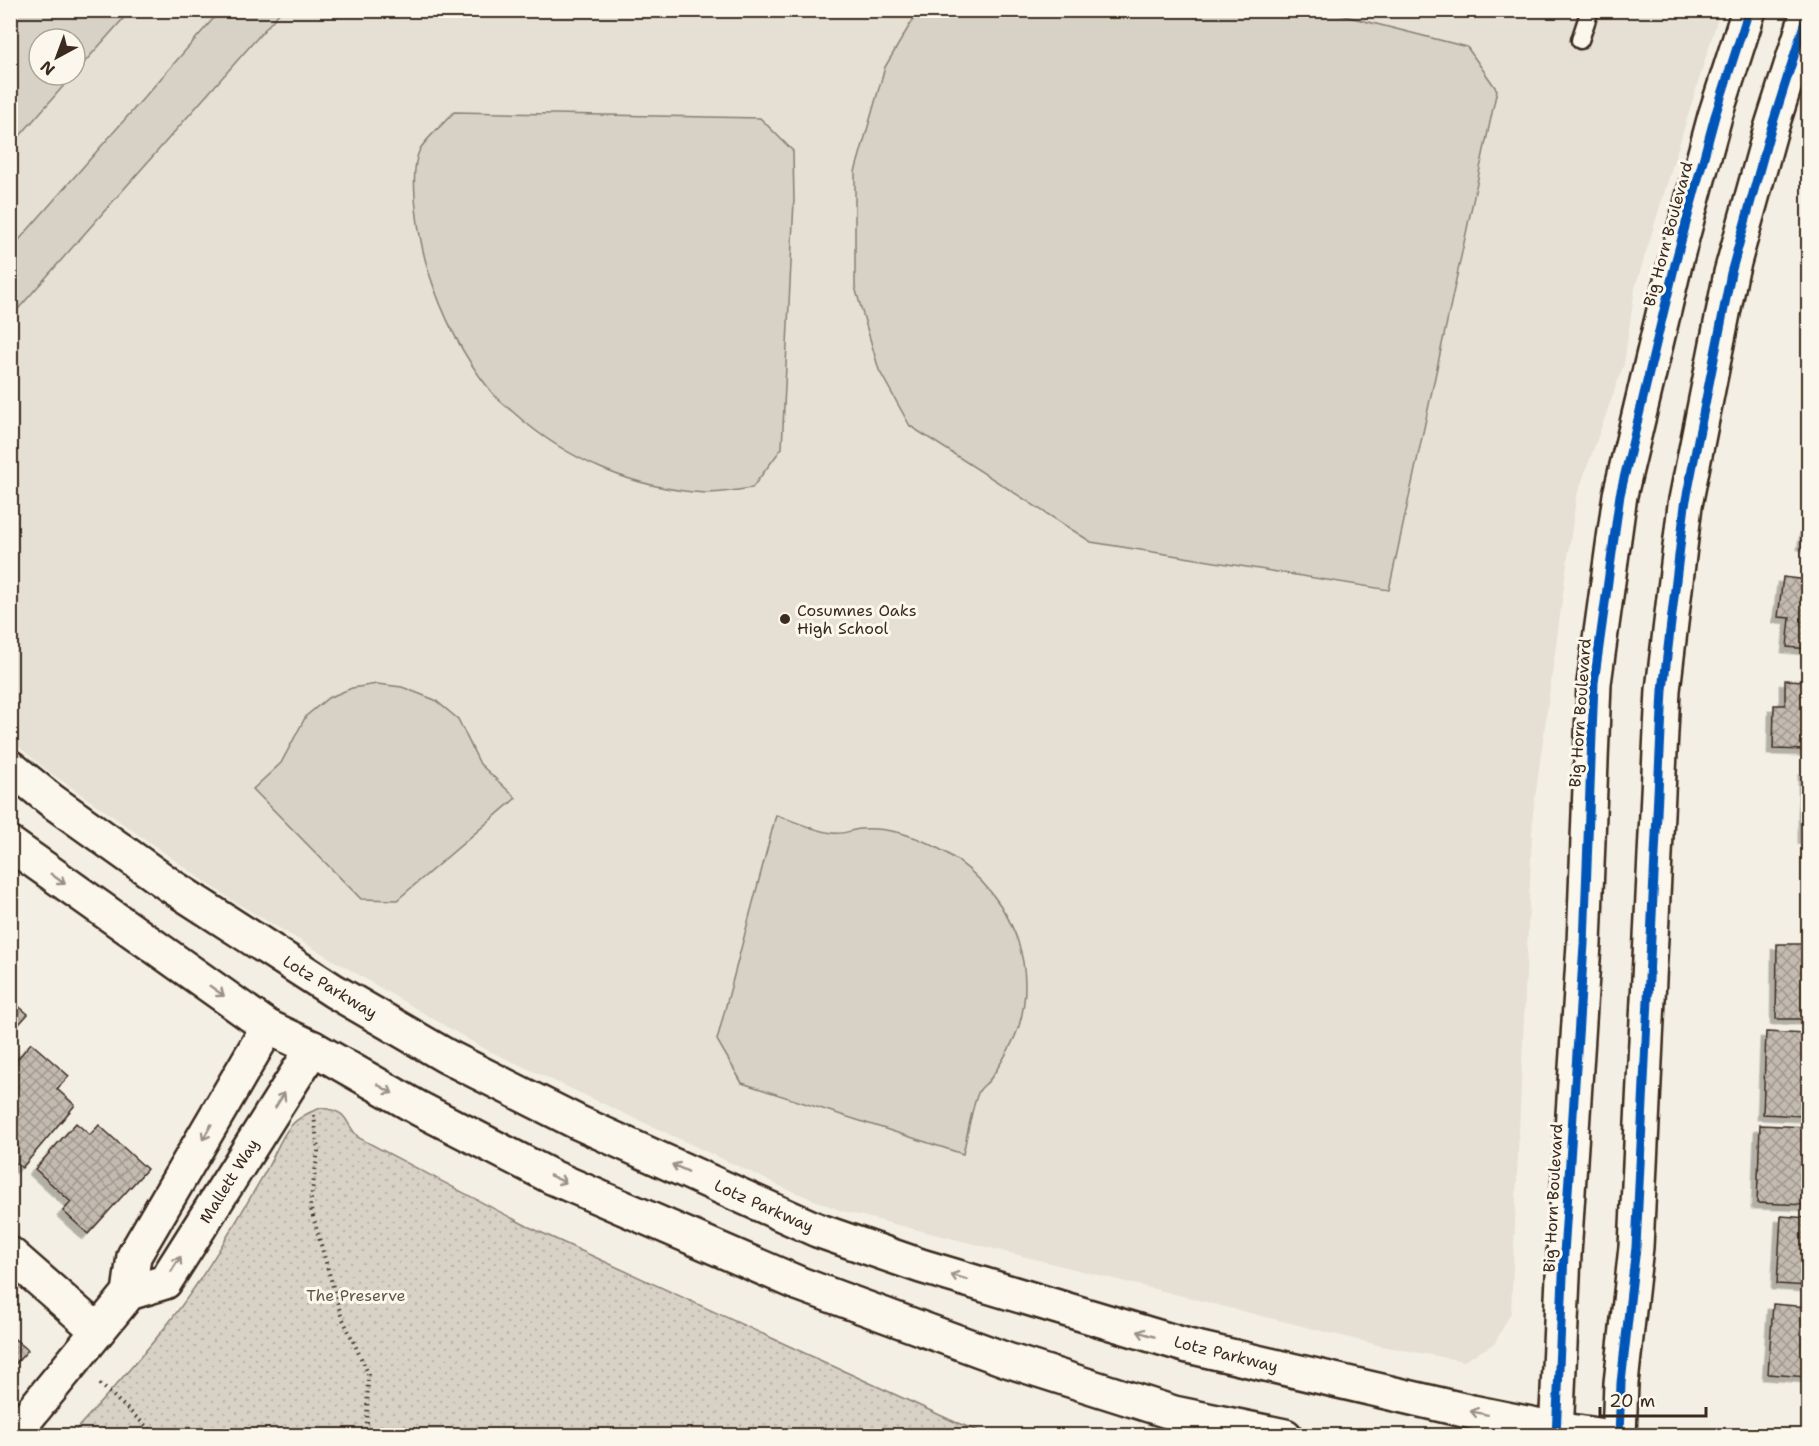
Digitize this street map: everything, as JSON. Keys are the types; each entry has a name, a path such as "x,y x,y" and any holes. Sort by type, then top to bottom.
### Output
{"street":[{"name":"Big Horn Boulevard","path":"1556,1432 1564,1254 1584,944 1594,683 1620,495 1676,260 1715,116 1749,10"},
{"path":"1619,1436 1621,1383 1636,1247 1663,690 1685,506 1731,273 1770,132 1809,12"},
{"name":"Lotz Parkway","path":"10,767 52,801 171,886 334,991 447,1056 577,1122 817,1230 921,1266 1188,1346 1556,1432 1605,1436"},
{"path":"10,844 268,1028 313,1048 418,1108 552,1176 800,1284 1007,1360 1163,1410 1285,1436"},
{"path":"12,1436 129,1293 134,1256 268,1028"},
{"name":"Mallett Way","path":"129,1293 165,1282 313,1048"},
{"path":"10,1254 98,1331"}],"lane":[{"path":"1580,40 1590,10"}],"path":[{"path":"313,1111 318,1151 310,1206 341,1315 368,1373 367,1422 364,1436"},
{"path":"74,1361 157,1436"}],"shaded area":[{"name":"Cosumnes Oaks High School","path":"10,11 1720,11 1635,288 1624,364 1576,498 1533,813 1511,1312 1495,1343 1464,1361 1382,1346 842,1211 787,1189 483,1048 233,901 48,771 11,740"}],"green space":[{"path":"11,10 130,11 87,59 87,27 27,27 27,87 63,87 11,146"},
{"path":"220,11 281,11 11,317 11,249"},
{"path":"918,11 1325,11 1467,47 1497,90 1389,590 1091,542 910,426 879,370 855,287 855,172 885,67"},
{"path":"454,112 760,118 793,151 794,201 782,448 752,488 706,493 679,490 653,485 603,469 579,458 534,429 492,393 461,348 440,302 428,270 416,209 415,175 420,149"},
{"path":"377,684 402,687 435,700 458,719 480,764 516,798 397,900 361,899 253,789 281,763 306,716 328,698 352,688"},
{"path":"776,815 826,832 880,830 901,833 931,844 958,861 981,881 1000,906 1015,933 1023,962 1025,994 1019,1026 1007,1053 976,1097 963,1154 742,1083 717,1040"},
{"name":"The Preserve","path":"321,1108 342,1115 359,1138 527,1226 955,1422 989,1435 71,1435 183,1304 231,1231 290,1126 308,1113"}],"building":[{"path":"1808,515 1808,545 1803,544"},
{"path":"1783,577 1808,580 1808,649 1787,647 1790,618 1778,617"},
{"path":"1785,680 1808,681 1808,750 1773,749 1774,705 1785,705"},
{"path":"1804,770 1808,770 1808,838 1804,838"},
{"path":"1777,944 1808,944 1806,1019 1776,1019"},
{"path":"10,999 28,1014 10,1034"},
{"path":"1766,1032 1808,1034 1805,1116 1763,1114"},
{"path":"31,1043 69,1076 57,1089 75,1105 22,1168 10,1158 10,1068"},
{"path":"76,1123 90,1135 99,1125 147,1169 88,1234 63,1211 71,1202 35,1169"},
{"path":"1760,1125 1808,1127 1808,1205 1757,1203"},
{"path":"1781,1216 1808,1218 1808,1286 1777,1284"},
{"path":"1773,1304 1808,1307 1808,1377 1768,1374"},
{"path":"10,1335 28,1350 10,1370"}],"cycle path":[{"path":"1556,1436 1564,1254 1584,944 1594,683 1620,495 1676,260 1715,116 1749,10"},
{"path":"1619,1436 1621,1383 1636,1247 1663,690 1685,505 1731,273 1770,132 1808,12"}],"place":[{"name":"Cosumnes Oaks High School","path":"785,619"}]}
